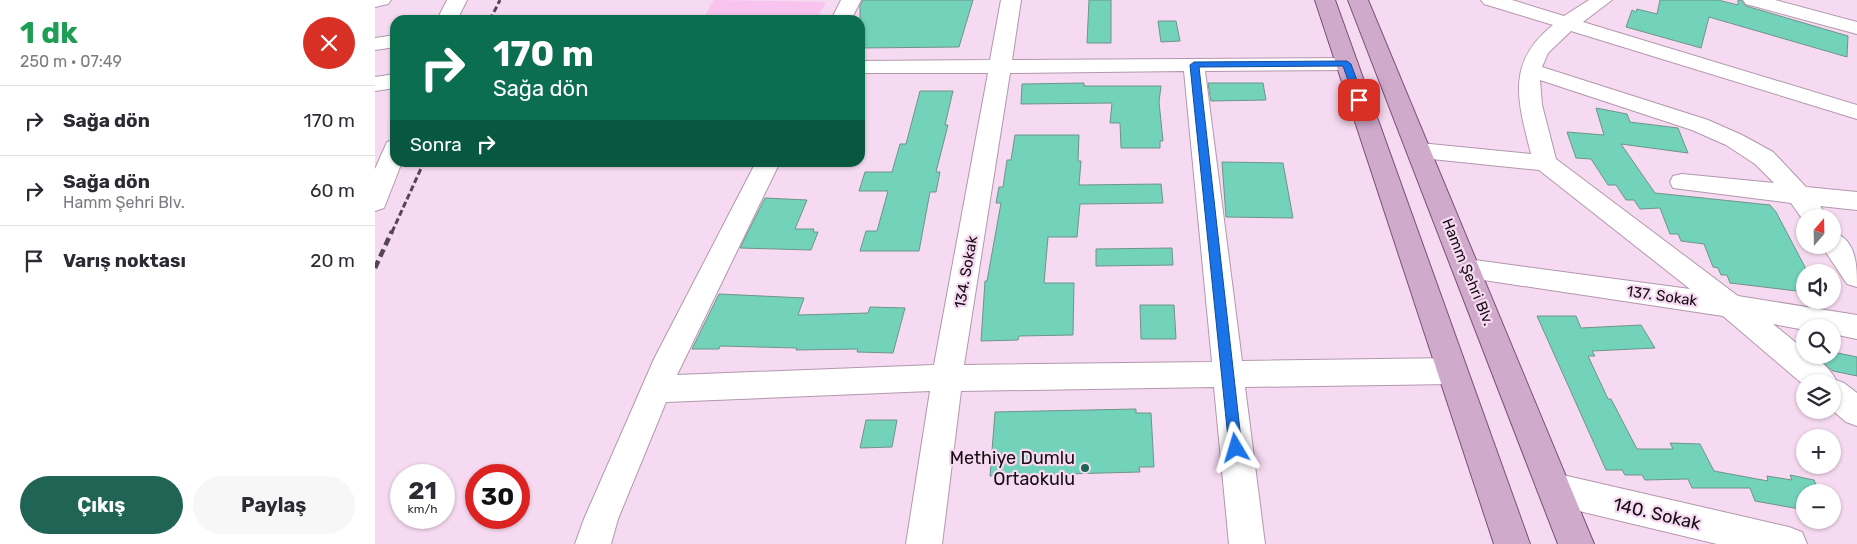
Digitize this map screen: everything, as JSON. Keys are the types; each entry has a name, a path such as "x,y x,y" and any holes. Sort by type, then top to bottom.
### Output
{"main road":[{"path":"1325,0 1512,544"},
{"name":"Hamm Şehri Blv.","path":"1358,0 1576,544"}],"street":[{"path":"375,1 381,0"},
{"path":"450,15 457,0"},
{"path":"844,15 851,0"},
{"name":"134. Sokak","path":"924,544 947,378 1011,0"},
{"path":"1491,0 1857,112"},
{"path":"1545,164 1528,95 1533,59 1547,38 1565,23 1601,0"},
{"path":"1753,0 1857,28"},
{"path":"375,44 390,42"},
{"path":"865,68 1347,64"},
{"path":"1194,65 1247,544"},
{"path":"1530,70 1700,125 1734,140 1764,158 1798,194 1809,209"},
{"path":"375,84 390,82"},
{"path":"375,147 390,145"},
{"path":"1420,152 1545,164 1731,306 1812,374"},
{"path":"375,202 390,162"},
{"path":"593,544 601,519 669,359 765,167"},
{"path":"1682,182 1857,200"},
{"path":"1841,254 1857,277"},
{"name":"137. Sokak","path":"1467,269 1731,306 1857,327"},
{"path":"656,389 947,378 1452,371"},
{"path":"1841,399 1857,412"},
{"name":"140. Sokak","path":"1554,489 1789,544"}],"shaded area":[{"path":"714,0 826,2 819,15 705,15"}],"building":[{"path":"863,0 973,0 959,47 865,48 865,15 860,15 860,6"},
{"path":"1089,0 1111,0 1111,43 1087,43"},
{"path":"1660,0 1718,0 1738,5 1738,0 1741,0 1746,6 1848,36 1847,57 1709,17 1701,48 1626,27 1632,10 1636,12 1637,9 1657,14"},
{"path":"1158,21 1176,21 1180,41 1161,42"},
{"path":"1084,83 1084,86 1161,86 1159,102 1163,141 1160,141 1160,148 1121,148 1120,123 1110,123 1112,103 1021,104 1022,84"},
{"path":"1208,83 1263,83 1266,100 1211,101"},
{"path":"920,91 953,91 945,125 948,125 936,172 940,172 936,192 930,192 919,251 860,251 866,231 877,231 888,191 859,191 865,172 892,172 900,144 906,144"},
{"path":"1596,108 1627,114 1630,122 1678,128 1688,153 1621,144 1655,193 1770,205 1776,212 1796,250 1796,254 1798,254 1803,264 1796,264 1796,291 1730,283 1727,275 1721,275 1718,268 1713,267 1704,244 1681,241 1678,234 1670,234 1660,208 1640,209 1634,200 1626,200 1616,185 1608,185 1591,159 1576,158 1567,132 1604,135"},
{"path":"1015,135 1079,135 1078,161 1081,161 1079,185 1161,184 1163,203 1080,204 1077,237 1048,237 1044,283 1074,283 1073,335 1019,336 1018,340 981,341 985,281 987,281 1001,203 996,203 999,187 1003,187 1007,160 1011,160"},
{"path":"1222,162 1283,163 1293,218 1226,217"},
{"path":"765,198 807,200 795,229 814,229 813,232 818,232 811,250 740,248"},
{"path":"1172,248 1173,265 1096,266 1096,249"},
{"path":"719,294 804,298 798,315 868,313 870,307 905,308 893,353 857,352 858,349 796,350 797,348 720,346 719,349 692,349"},
{"path":"1140,305 1174,305 1176,339 1141,339"},
{"path":"1537,316 1576,316 1581,328 1641,325 1655,348 1592,351 1595,356 1588,356 1608,399 1611,399 1637,449 1673,449 1670,443 1700,444 1714,471 1768,481 1767,476 1792,480 1790,475 1814,480 1816,484 1796,484 1796,508 1755,501 1750,488 1692,488 1688,479 1645,480 1642,475 1625,475 1622,470 1606,470"},
{"path":"1841,354 1857,357 1857,376 1833,371 1824,364 1841,364"},
{"path":"1136,409 1136,413 1151,413 1154,467 1139,467 1140,472 990,476 995,412"},
{"path":"866,420 897,420 892,447 860,448"}],"railway":[{"path":"492,15 500,0"},
{"path":"392,232 422,167"},
{"path":"375,268 392,231"}],"place":[{"name":"Methiye Dumlu Ortaokulu","path":"1085,468"}],"route":[{"path":"1236,448 1194,65 1347,64 1359,100"}]}
